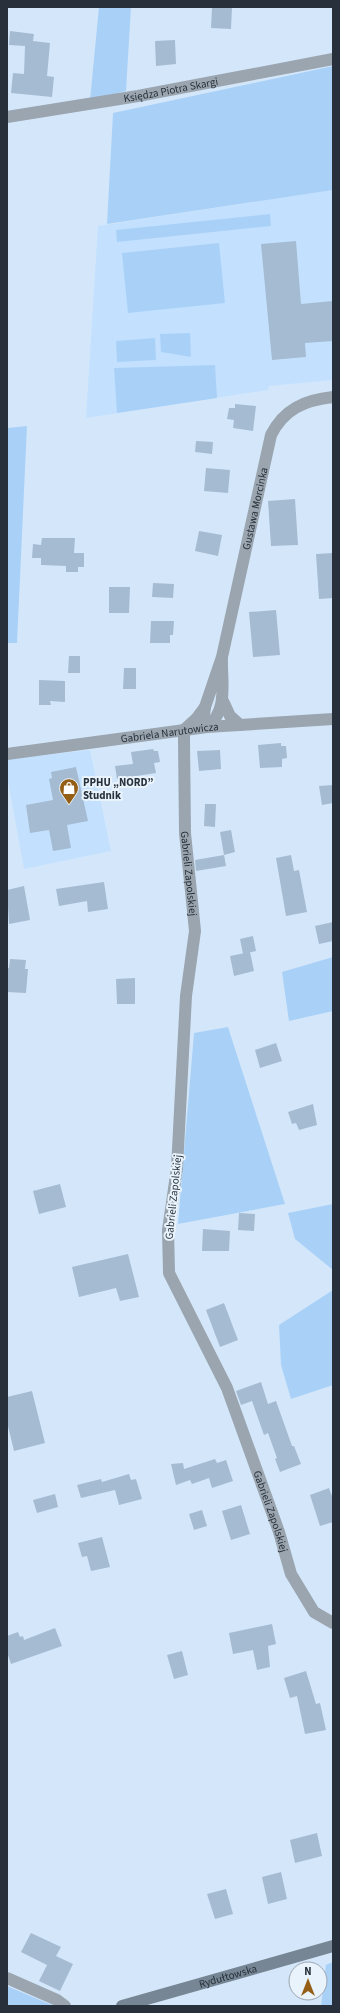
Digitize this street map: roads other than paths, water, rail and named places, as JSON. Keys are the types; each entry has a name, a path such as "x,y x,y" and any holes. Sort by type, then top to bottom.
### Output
{"street":[{"name":"Księdza Piotra Skargi","path":"7,117 138,96 333,59"},
{"name":"Gustawa Morcinka","path":"222,657 223,701 217,718 207,727 204,715 205,707 222,657 271,435 282,418 298,406 318,399 333,397"},
{"name":"Gustawa Morcinka","path":"223,701 230,716 240,725"},
{"name":"Gustawa Morcinka","path":"184,730 196,719 205,707"},
{"name":"Gabriela Narutowicza","path":"7,754 207,727 333,719"},
{"name":"Gabrieli Zapolskiej","path":"184,730 185,833 195,931 186,996 177,1168 168,1230 169,1273 227,1388 279,1532 291,1574 314,1612 333,1623"},
{"name":"Rydułtowska","path":"122,2006 333,1946"},
{"path":"7,1978 57,2000 66,2006"}],"place":[{"name":"PPHU „NORD” Studnik","path":"69,805"}]}
